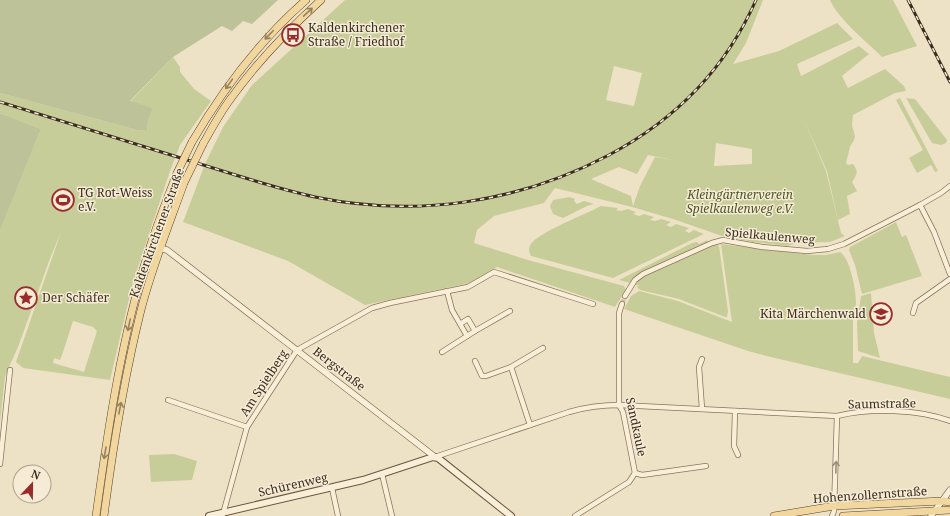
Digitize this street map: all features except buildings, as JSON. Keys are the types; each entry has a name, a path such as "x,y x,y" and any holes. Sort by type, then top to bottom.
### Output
{"main road":[{"name":"Kaldenkirchener Straße","path":"96,516 103,461 119,371 133,307 150,246 177,173 192,142 222,93 265,39 306,0"},
{"name":"Kaldenkirchener Straße","path":"104,516 126,374 142,308 184,183 203,144 231,98 261,60 297,22 321,0"},
{"name":"Schürenweg","path":"209,516 332,488 435,457"},
{"name":"Bergstraße","path":"435,457 511,516"},
{"name":"Hohenzollernstraße","path":"774,516 834,506 947,502"},
{"name":"Hohenzollernstraße","path":"843,516 933,513 950,510"}],"street":[{"name":"Spielkaulenweg","path":"625,296 635,280 643,274 712,243 723,240 762,247 807,251 828,249 844,244 920,205 947,191 950,186"},
{"path":"920,205 934,232 950,274"},
{"name":"Bergstraße","path":"150,246 167,250 435,457"},
{"path":"297,350 372,308 468,287 494,272 593,304"},
{"path":"913,313 916,303 950,279"},
{"path":"447,291 452,310 467,336"},
{"name":"Sandkaule","path":"622,304 619,313 619,405 623,412 635,473 642,475 706,466"},
{"path":"442,352 510,311"},
{"path":"460,324 468,319 475,331"},
{"path":"476,361 482,376 486,376 511,367 543,348"},
{"name":"Am Spielberg","path":"223,514 247,427 297,350"},
{"path":"702,359 699,367 702,409"},
{"path":"511,367 530,425"},
{"path":"0,464 10,370"},
{"name":"Am Spielberg","path":"168,400 247,427"},
{"name":"Saumstraße","path":"619,405 837,416 852,412 908,412 926,414 950,421"},
{"name":"Schürenweg","path":"435,457 583,408 619,405"},
{"path":"735,411 734,446 738,455"},
{"name":"Saumstraße","path":"832,516 834,506 837,416"},
{"path":"575,516 629,482 635,473"},
{"path":"382,474 392,516"},
{"path":"332,488 338,516"},
{"path":"933,513 947,502 950,490"},
{"path":"853,506 857,510 857,515"}],"green space":[{"path":"0,0 278,0 252,24 243,21 232,31 222,26 173,57 130,101 153,108 148,121 147,131 137,130 0,93"},
{"path":"345,0 763,0 746,43 733,64 779,51 837,23 853,39 797,64 801,76 859,46 869,54 842,76 848,88 885,69 904,86 906,91 895,93 853,115 852,125 855,136 850,147 846,163 848,165 853,164 857,171 852,182 857,191 847,196 850,214 838,220 827,171 804,120 826,171 841,233 845,236 830,242 797,243 787,246 753,242 719,235 632,207 555,188 544,203 494,216 477,230 474,243 528,260 624,286 626,290 615,307 497,267 470,283 365,305 288,261 183,222 205,164 223,127 252,85","holes":["614,66 642,73 634,106 606,100","716,143 752,149 752,164 714,166","648,155 673,160 655,157 640,186 633,206 631,196 591,179 619,167 637,174"]},
{"path":"830,0 893,0 917,46 882,57 839,15"},
{"path":"173,57 180,67 180,72 194,89 211,101 180,145 169,174 133,282 110,380 23,368 16,362 61,232 18,347 5,376 0,422 0,231 41,129 0,113 0,93 137,130 147,131 148,121 153,108 130,102","holes":["73,321 93,327 97,331 84,372 53,363 54,358 60,360"]},
{"path":"900,98 938,171 935,172 931,165 917,173 909,158 923,150 896,100"},
{"path":"906,98 915,99 947,140 946,143 941,145 932,143"},
{"path":"0,113 41,129 0,231"},
{"path":"569,197 575,199 574,201 577,204 584,201 594,204 563,218 553,214 550,206 553,200"},
{"path":"601,206 618,208 616,210 621,211 628,209 636,212 633,214 639,216 644,214 654,217 650,220 655,221 661,219 671,222 666,225 671,227 676,224 689,228 685,231 689,233 694,230 704,234 613,278 531,256 529,247 543,234"},
{"path":"896,222 902,237 906,235 922,276 862,294 855,265 849,250 850,247"},
{"path":"707,240 708,242 634,278 630,283 619,280 692,243 697,242 699,244"},
{"path":"715,244 719,246 728,311 727,317 679,299 640,290 637,287 639,285 633,285 642,277"},
{"name":"Kleingärtnerverein Spielkaulenweg e.V.","path":"721,244 813,255 826,255 840,252 844,255 847,261 854,282 856,296 856,307 853,318 853,363 858,363 862,356 950,377 950,399 748,351 624,309 631,296 639,291 678,301 732,322"},
{"path":"871,293 874,333 880,358 858,351 857,323 861,296"},
{"path":"174,454 197,461 192,480 151,482 149,455"}],"tunnel":[{"path":"622,304 625,296"}],"railway":[{"path":"0,102 282,189 315,197 353,203 391,206 428,206 466,202 503,195 539,185 609,155 656,126 677,109 714,70 744,25 756,0"},
{"path":"908,0 950,82"}],"place":[{"name":"Kaldenkirchener Straße / Friedhof","path":"293,35"},
{"name":"TG Rot-Weiss e.V.","path":"63,200"},
{"name":"Der Schäfer","path":"26,298"},
{"name":"Kita Märchenwald","path":"881,314"}]}
